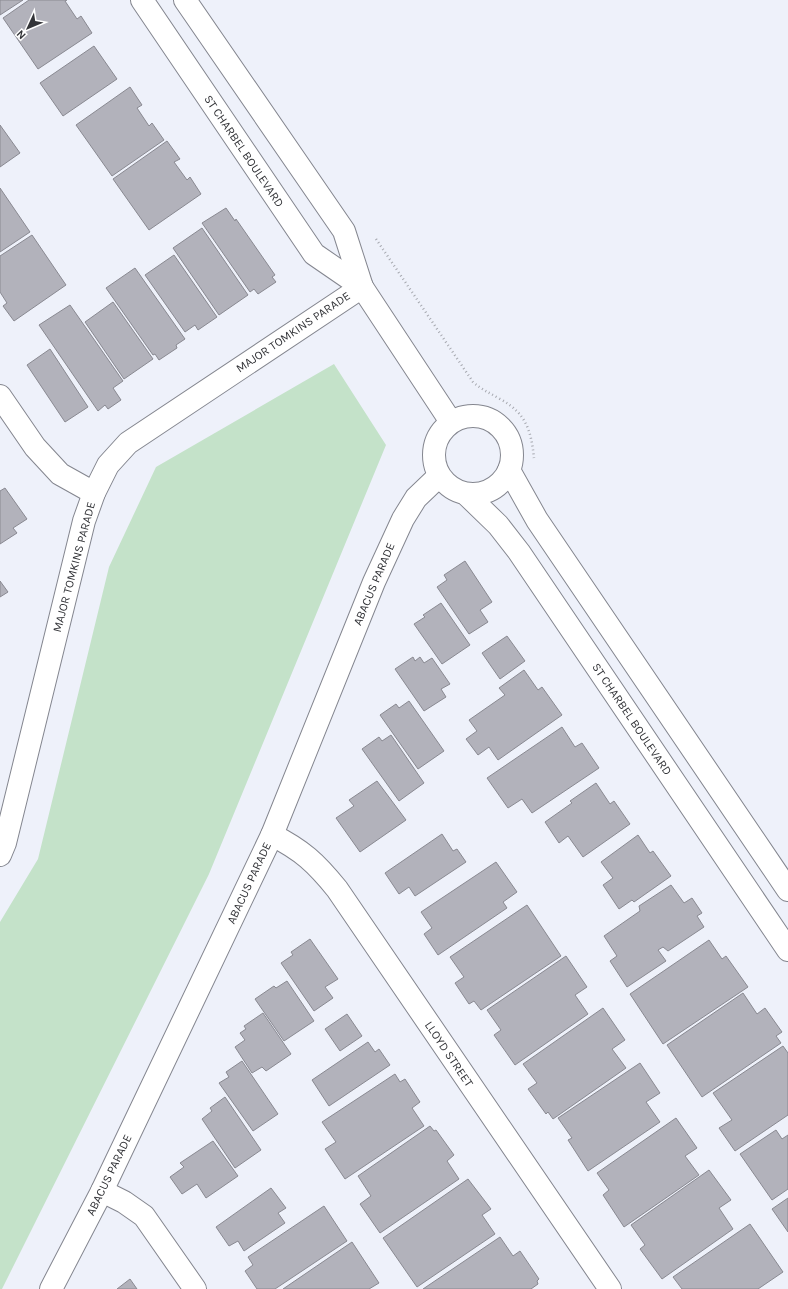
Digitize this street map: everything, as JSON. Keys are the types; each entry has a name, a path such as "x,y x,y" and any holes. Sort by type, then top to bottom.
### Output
{"street":[{"name":"ST CHARBEL BOULEVARD","path":"142,0 314,254 362,287"},
{"name":"ST CHARBEL BOULEVARD","path":"185,0 344,231 362,287 451,422"},
{"name":"MAJOR TOMKINS PARADE","path":"0,856 5,843 84,521 94,494 108,465 128,443 362,287"},
{"path":"0,396 35,447 60,474 94,494"},
{"path":"474,416 486,418 497,425 505,434 511,445 512,457 509,470 504,479 488,492 466,494 447,484 439,476 433,453 436,441 442,431 451,422 462,417 474,416"},
{"path":"509,470 537,520 788,890"},
{"name":"ABACUS PARADE","path":"50,1289 102,1191 272,835 374,582 403,519 416,498 439,476"},
{"name":"ST CHARBEL BOULEVARD","path":"466,494 498,525 519,552 788,950"},
{"name":"LLOYD STREET","path":"272,835 296,847 320,868 337,890 610,1289"},
{"path":"102,1191 124,1202 144,1216 195,1289"}],"path":[{"path":"375,238 473,382 484,392 512,406 523,418 529,428 535,464"}],"green space":[{"path":"334,364 386,445 209,874 2,1289 0,1289 0,922 38,859 109,567 156,467"}],"building":[{"path":"0,0 23,0 0,15"},
{"path":"29,0 67,0 65,1 77,19 81,16 92,33 38,69 3,18"},
{"path":"94,46 117,79 63,116 40,83"},
{"path":"130,87 142,105 137,108 149,126 152,123 164,140 112,176 76,125"},
{"path":"0,125 20,153 0,167"},
{"path":"167,141 180,159 174,162 187,180 190,177 201,194 149,230 113,179"},
{"path":"0,188 30,232 0,252"},
{"path":"226,208 235,221 236,219 275,275 272,277 276,282 258,294 254,289 250,292 202,223"},
{"path":"202,228 248,295 219,315 173,248"},
{"path":"32,235 66,285 14,321 3,306 7,303 0,292 0,256"},
{"path":"174,255 217,317 198,330 195,325 185,332 145,275"},
{"path":"135,268 185,339 176,345 177,348 159,360 155,354 153,355 106,288"},
{"path":"113,302 153,359 124,379 85,322"},
{"path":"70,305 123,381 113,388 121,400 108,409 105,405 98,411 39,325"},
{"path":"50,349 88,407 65,422 27,365"},
{"path":"5,488 27,519 13,528 17,533 0,544 0,491"},
{"path":"465,561 492,602 480,610 488,622 469,634 437,587 447,580 444,575"},
{"path":"0,581 8,592 0,597"},
{"path":"441,603 470,645 442,664 414,624 425,617 423,615"},
{"path":"507,636 525,661 500,679 482,653"},
{"path":"413,657 415,661 420,657 424,663 432,658 450,684 441,689 446,697 424,711 395,669"},
{"path":"524,670 538,690 542,687 562,715 498,760 489,747 478,755 466,739 477,731 469,720 505,695 499,688"},
{"path":"409,701 444,751 418,769 380,715 396,704 399,708"},
{"path":"562,727 575,747 582,743 599,768 532,813 522,799 508,808 487,778"},
{"path":"391,735 424,783 399,801 362,749 379,737 382,741"},
{"path":"377,781 406,820 360,852 336,818 354,806 349,800"},
{"path":"596,783 610,804 614,801 630,824 583,857 568,836 559,843 545,822 572,803 570,801"},
{"path":"442,834 453,851 457,849 466,862 415,896 409,887 399,894 385,873"},
{"path":"638,835 650,853 653,851 671,876 634,902 632,900 619,909 603,885 613,878 601,862"},
{"path":"496,862 517,892 503,902 507,908 438,955 424,934 432,928 421,912"},
{"path":"671,885 684,903 692,898 702,913 697,916 704,927 668,951 663,947 658,950 666,961 627,987 610,961 617,956 604,936 640,911 639,906"},
{"path":"527,905 561,956 481,1010 474,1001 469,1004 455,983 464,977 450,957"},
{"path":"310,939 338,979 325,987 333,998 314,1011 281,963 293,955 291,952"},
{"path":"709,940 722,959 726,956 748,987 663,1044 630,994"},
{"path":"566,956 587,987 575,995 588,1014 515,1065 494,1035 501,1030 487,1010"},
{"path":"287,981 314,1021 284,1041 255,999 274,986 276,988"},
{"path":"743,993 757,1014 765,1008 782,1032 776,1036 781,1043 702,1097 667,1045"},
{"path":"603,1008 625,1040 612,1049 626,1068 553,1119 548,1112 546,1114 528,1089 537,1083 523,1064"},
{"path":"263,1013 291,1054 266,1071 262,1067 252,1073 235,1047 245,1040 240,1033 246,1029 244,1026"},
{"path":"347,1014 362,1036 340,1051 325,1029"},
{"path":"368,1042 375,1052 379,1049 390,1065 329,1106 312,1080"},
{"path":"783,1046 788,1053 788,1115 735,1151 719,1128 732,1120 713,1093"},
{"path":"242,1061 278,1114 253,1131 219,1083 229,1077 226,1072"},
{"path":"640,1063 660,1093 646,1102 660,1122 588,1171 568,1140 572,1138 558,1118"},
{"path":"395,1074 400,1082 405,1079 420,1102 412,1108 424,1126 345,1179 325,1149 336,1142 322,1122"},
{"path":"225,1097 261,1150 235,1168 202,1119 212,1111 210,1108"},
{"path":"676,1118 697,1148 685,1156 699,1175 624,1227 603,1195 609,1190 597,1173"},
{"path":"430,1126 434,1131 436,1130 454,1155 447,1161 459,1179 380,1233 360,1204 371,1196 358,1176"},
{"path":"776,1130 782,1139 788,1135 788,1189 772,1200 740,1154"},
{"path":"213,1141 238,1176 206,1198 197,1184 182,1194 170,1177 184,1167 180,1163"},
{"path":"709,1170 731,1200 719,1208 733,1229 662,1279 640,1249 645,1245 631,1225"},
{"path":"468,1179 491,1209 482,1215 495,1234 417,1287 383,1238"},
{"path":"271,1188 286,1208 278,1213 285,1223 244,1251 238,1241 229,1246 216,1227"},
{"path":"788,1198 788,1232 772,1209"},
{"path":"324,1206 347,1241 275,1289 257,1289 245,1271 253,1265 248,1257"},
{"path":"750,1224 783,1272 758,1289 682,1289 673,1277"},
{"path":"500,1237 513,1256 520,1251 539,1279 537,1281 538,1284 531,1289 423,1289"},
{"path":"352,1242 379,1283 369,1289 283,1289"},
{"path":"130,1279 137,1289 117,1289"}]}
